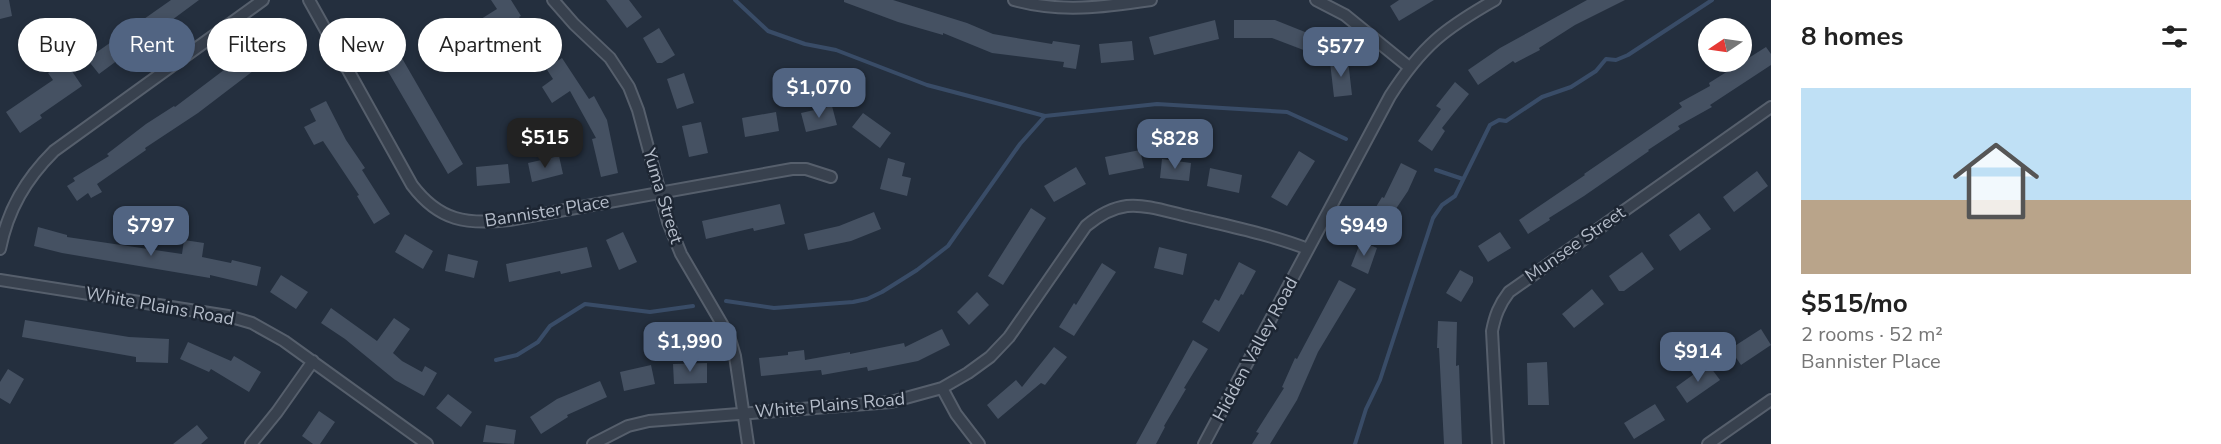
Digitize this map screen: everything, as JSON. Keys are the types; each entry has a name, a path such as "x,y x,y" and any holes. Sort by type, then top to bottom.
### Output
{"street":[{"path":"0,249 17,197 30,176 54,151 263,0"},
{"name":"Bannister Place","path":"309,0 412,185 440,212 466,222 485,223 792,169 806,169 831,177"},
{"name":"Yuma Street","path":"553,0 574,24 610,58 629,87 638,110 668,222 681,254 729,336 735,356 748,444"},
{"path":"1014,0 1052,8 1082,9 1151,0"},
{"path":"1316,0 1345,15 1409,67"},
{"name":"Hidden Valley Road","path":"1204,444 1390,96 1409,67 1425,48 1446,30 1495,0"},
{"name":"Munsee Street","path":"1498,444 1492,332 1497,310 1509,292 1771,107"},
{"name":"White Plains Road","path":"593,444 628,426 649,421 891,402 906,400 942,388 968,374 1000,348 1086,226 1098,216 1111,210 1132,206 1170,213 1262,234 1308,249"},
{"name":"White Plains Road","path":"0,280 228,316 252,323 274,334 427,444"},
{"path":"251,444 313,361"},
{"path":"942,388 956,414 979,444"},
{"path":"1708,444 1771,400"}],"building":[{"path":"0,0 9,0 12,16 0,19"},
{"path":"171,0 199,0 175,18 145,18"},
{"path":"491,0 511,0 521,16 520,18 483,18 497,9"},
{"path":"606,0 629,0 642,17 627,28"},
{"path":"844,0 893,0 967,23 993,34 1052,44 1053,41 1080,45 1076,69 1063,67 1064,62 992,53 943,33 943,35 898,22 844,2"},
{"path":"1399,0 1434,0 1399,21 1390,6"},
{"path":"1587,0 1625,0 1575,25 1539,48 1540,50 1515,63 1513,61 1478,85 1468,70 1500,48"},
{"path":"1215,20 1219,39 1154,55 1149,37"},
{"path":"1234,20 1275,20 1320,38 1314,54 1272,38 1234,38"},
{"path":"659,28 675,55 662,63 657,63 643,38"},
{"path":"1132,41 1134,60 1101,63 1099,44"},
{"path":"109,44 109,67 99,74 97,72 97,52"},
{"path":"1766,47 1771,54 1771,65 1710,105 1712,107 1678,126 1680,129 1528,234 1519,220 1682,107 1679,103 1710,86 1709,83 1726,72 1752,72 1752,56"},
{"path":"562,58 589,99 594,96 607,120 618,173 601,177 592,139 596,138 570,91 552,103 542,87 553,79 548,72 562,72"},
{"path":"1348,60 1352,95 1334,97 1330,62"},
{"path":"406,65 463,164 448,174 388,72 406,72"},
{"path":"72,72 82,86 40,115 42,118 20,133 6,112 53,80 48,73"},
{"path":"221,72 252,72 97,184 102,192 91,198 88,193 77,201 67,186 75,181 73,178 109,156 107,154 146,124 175,107"},
{"path":"684,73 694,103 677,109 667,79"},
{"path":"1455,82 1469,94 1442,128 1445,131 1432,151 1418,141 1441,109 1436,106"},
{"path":"326,101 346,140 365,168 362,170 390,214 374,224 357,196 359,195 323,141 314,145 304,127 316,121 310,109"},
{"path":"832,106 837,125 806,132 801,113"},
{"path":"776,112 779,131 745,137 742,118"},
{"path":"863,113 891,133 880,148 852,127"},
{"path":"701,122 708,153 689,157 682,126"},
{"path":"1140,150 1144,168 1109,175 1105,157"},
{"path":"1299,151 1315,161 1287,206 1271,197"},
{"path":"559,156 563,174 532,182 528,163"},
{"path":"888,158 905,163 902,176 911,178 907,196 880,189"},
{"path":"1162,159 1191,163 1189,181 1160,178"},
{"path":"1401,163 1417,171 1408,191 1381,231 1367,222 1382,197 1384,198"},
{"path":"508,164 510,183 477,186 476,167"},
{"path":"1076,167 1086,184 1054,202 1044,186"},
{"path":"1210,168 1242,175 1239,193 1207,186"},
{"path":"1757,171 1768,186 1734,212 1723,197"},
{"path":"780,204 785,224 754,231 753,228 706,239 702,221"},
{"path":"1031,208 1046,218 1003,285 988,276"},
{"path":"874,212 881,229 851,241 808,250 804,234 839,226"},
{"path":"1699,213 1711,229 1680,251 1669,235"},
{"path":"38,227 67,235 67,237 182,254 184,240 204,243 202,257 231,263 232,260 261,267 257,286 210,275 210,278 62,253 34,246"},
{"path":"623,232 637,262 619,270 606,240"},
{"path":"1500,232 1511,248 1488,262 1478,246"},
{"path":"405,234 433,251 423,269 395,252"},
{"path":"1361,241 1377,248 1368,274 1351,266"},
{"path":"587,247 592,267 509,282 506,264"},
{"path":"1159,247 1187,254 1183,275 1154,268"},
{"path":"1642,252 1654,269 1624,291 1619,291 1609,276"},
{"path":"448,254 478,261 474,278 445,271"},
{"path":"1239,262 1256,271 1219,332 1202,322 1215,299 1219,301"},
{"path":"1102,263 1116,272 1074,336 1059,327 1074,303 1076,305"},
{"path":"1460,270 1473,277 1473,282 1461,302 1446,293"},
{"path":"281,275 308,292 296,309 270,292"},
{"path":"1339,280 1356,289 1318,352 1297,400 1270,444 1252,444 1259,433 1256,432 1284,388 1282,387 1295,358 1297,359"},
{"path":"1592,289 1604,304 1574,328 1562,314"},
{"path":"977,292 989,305 969,325 957,312"},
{"path":"331,308 377,341 394,318 410,329 393,353 422,372 425,366 437,373 424,396 395,380 345,339 321,323"},
{"path":"25,320 129,337 169,339 168,363 136,362 136,357 22,337"},
{"path":"1438,321 1457,322 1456,366 1459,365 1462,444 1444,444 1439,348 1437,348"},
{"path":"942,329 950,345 918,361 868,371 867,367 822,375 821,370 761,376 759,358 788,355 788,352 804,350 805,360 904,343 905,347"},
{"path":"1761,329 1771,345 1741,365 1730,349"},
{"path":"1193,340 1208,349 1184,388 1186,389 1156,444 1136,444"},
{"path":"188,342 231,361 234,356 261,372 249,392 211,369 209,372 180,359"},
{"path":"1054,347 1067,357 1045,385 1041,383 998,419 987,405 1016,380 1022,387"},
{"path":"1547,362 1549,405 1528,405 1527,363"},
{"path":"707,363 707,383 674,384 673,364"},
{"path":"1708,364 1720,380 1687,403 1676,387"},
{"path":"651,365 655,384 624,391 620,372"},
{"path":"8,369 24,379 10,404 0,398 0,382"},
{"path":"600,381 607,397 567,415 568,417 541,434 530,417 557,399"},
{"path":"448,394 472,412 461,427 436,408"},
{"path":"1655,404 1665,420 1634,439 1624,423"},
{"path":"319,411 335,422 320,444 313,444 302,436"},
{"path":"197,425 208,438 201,444 173,444"},
{"path":"486,425 516,430 514,444 483,442"}],"waterway":[{"path":"735,0 768,31 805,44 836,50 927,85 1045,116 1157,104 1287,112 1346,139"},
{"path":"1355,444 1366,409 1380,380 1433,218 1442,205 1455,196 1490,125 1499,120 1506,121 1542,97 1571,87 1596,71 1606,59 1616,60 1628,55 1712,0"},
{"path":"726,301 774,308 853,302 882,292 917,270 948,246 1020,144 1045,116"},
{"path":"1436,170 1463,179"},
{"path":"496,360 517,355 538,342 550,326 585,304 650,312 693,306"}]}
